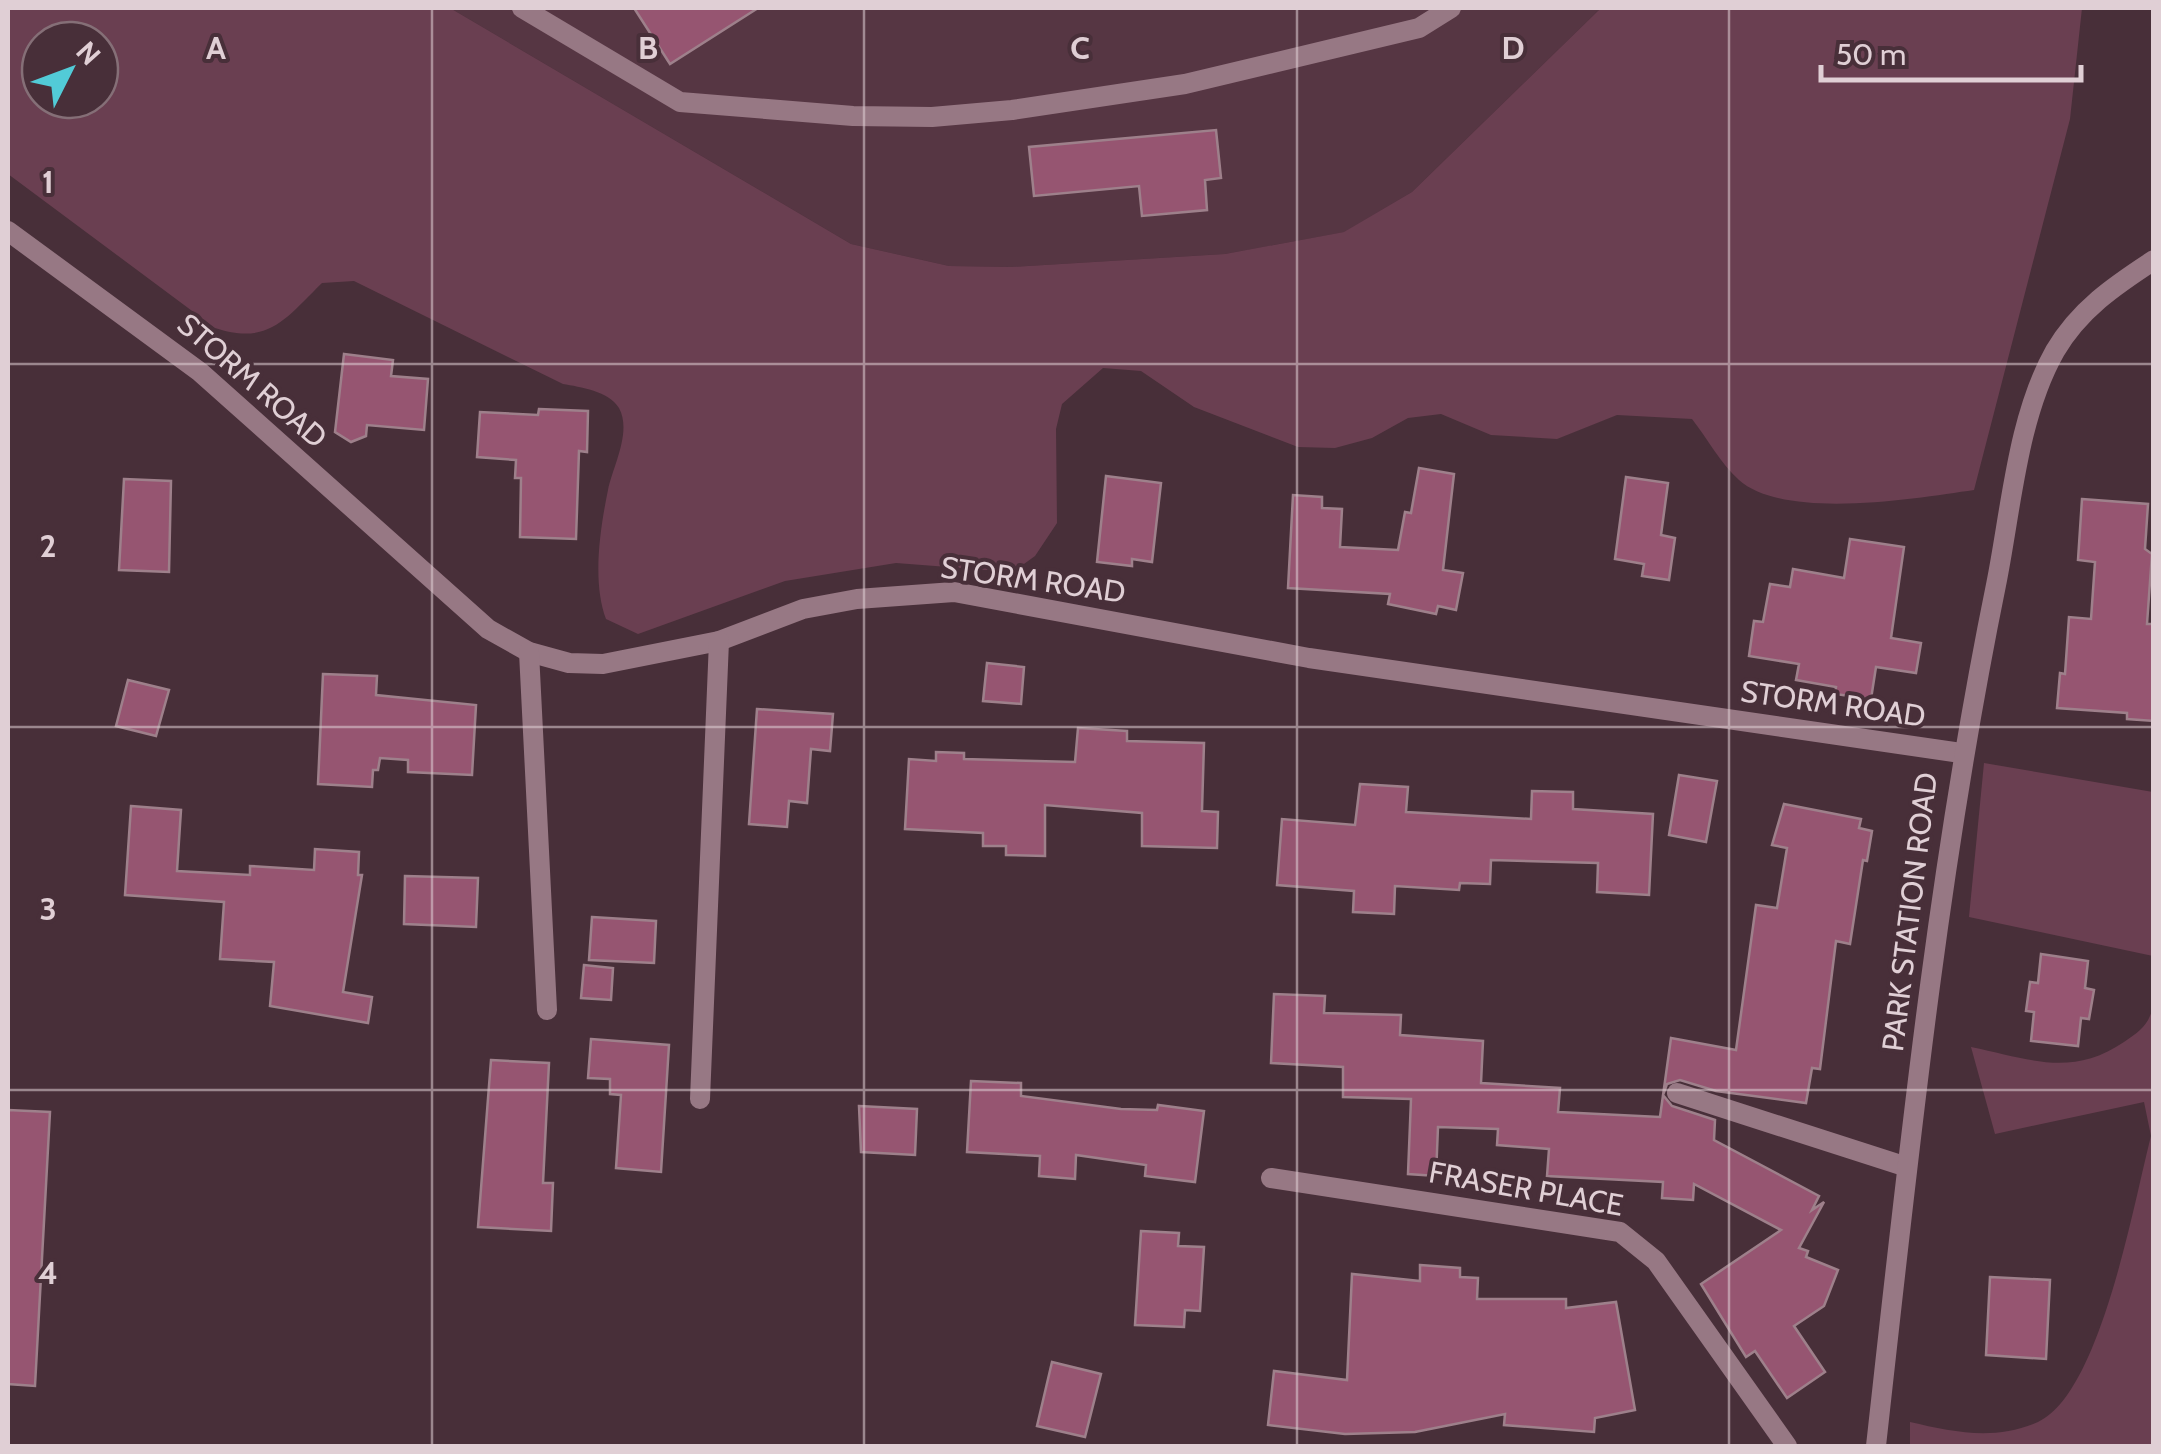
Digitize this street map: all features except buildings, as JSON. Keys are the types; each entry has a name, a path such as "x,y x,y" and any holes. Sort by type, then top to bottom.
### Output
{"street":[{"path":"522,8 689,105 932,117 1185,84 1419,28 1452,8"},
{"name":"STORM ROAD","path":"8,231 200,372 488,630 529,652 569,663 603,664 718,641 803,608 856,599 954,592 1309,658 1962,753"},
{"name":"PARK STATION ROAD","path":"1876,1446 1907,1167 1962,753 2030,419 2053,354 2098,298 2154,260"},
{"path":"700,1099 718,641"},
{"path":"529,652 548,1010"},
{"path":"1677,1093 1907,1167"},
{"name":"FRASER PLACE","path":"1271,1178 1620,1232 1656,1261 1787,1446"}],"shaded area":[{"path":"8,8 450,8 851,244 949,266 1010,267 1225,254 1344,232 1412,192 1601,8 2082,8 2070,119 1974,490 1853,503 1787,500 1760,493 1739,480 1692,419 1617,415 1557,439 1491,435 1441,414 1408,418 1372,438 1335,448 1298,447 1194,407 1141,371 1103,368 1062,404 1056,429 1057,523 1035,556 1013,572 896,563 785,581 638,634 606,619 599,589 602,521 623,428 614,402 594,391 563,384 354,281 322,283 287,317 263,331 234,333 215,328 8,174"},
{"path":"450,8 1601,8 1412,192 1345,232 1225,254 1010,267 949,266 851,244"},
{"path":"1984,763 2153,792 2153,956 1969,917"},
{"path":"2153,1007 2153,1446 1910,1446 1910,1422 1990,1433 2038,1422 2060,1404 2080,1374 2112,1292 2151,1136 2144,1102 1995,1134 1971,1047 2031,1060 2086,1060 2135,1035 2146,1024"}]}
